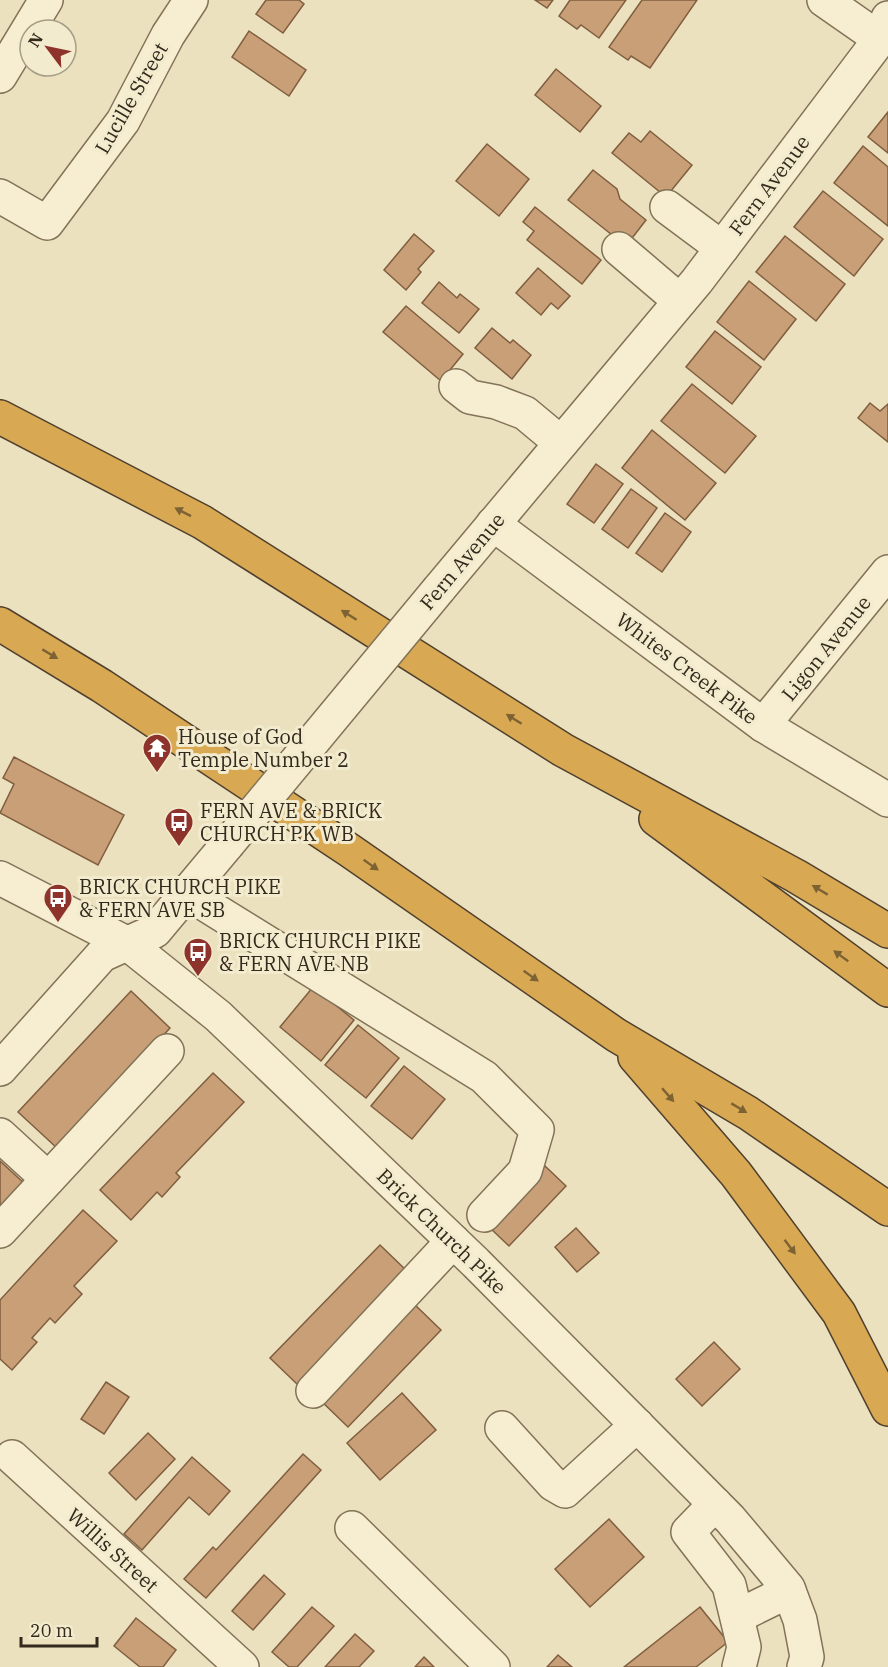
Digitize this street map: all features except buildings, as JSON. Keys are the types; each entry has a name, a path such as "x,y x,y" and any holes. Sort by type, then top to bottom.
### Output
{"highway":[{"path":"0,417 202,522 563,750 796,876 888,931"},
{"path":"0,624 102,686 349,850 616,1035 748,1113 888,1209"},
{"path":"563,750 888,990"},
{"path":"616,1035 736,1174 839,1313 888,1409"}],"street":[{"path":"0,76 46,0"},
{"name":"Lucille Street","path":"0,196 47,223 123,121 168,35 191,0"},
{"path":"824,0 884,28"},
{"name":"Fern Avenue","path":"0,1069 102,955 155,931 187,894 680,301 722,248 884,28"},
{"path":"667,207 722,248"},
{"path":"619,249 680,301"},
{"path":"456,386 470,398 496,402 525,413 561,443"},
{"name":"Whites Creek Pike","path":"494,524 763,725 888,800"},
{"name":"Ligon Avenue","path":"763,725 888,572"},
{"name":"Brick Church Pike","path":"0,878 128,944 219,1016 453,1241 715,1504 789,1591 800,1620 806,1662"},
{"path":"187,894 483,1077 537,1130 525,1171 484,1215"},
{"path":"0,1231 167,1051"},
{"path":"0,1136 48,1179"},
{"path":"313,1391 453,1241"},
{"path":"502,1428 553,1484 565,1491 637,1425"},
{"name":"Willis Street","path":"12,1457 242,1667"},
{"path":"715,1504 688,1532 729,1585 744,1647 740,1667"},
{"path":"352,1528 493,1667"},
{"path":"738,1616 789,1591"}],"place":[{"name":"House of God Temple Number 2","path":"157,774"},
{"name":"FERN AVE & BRICK CHURCH PK WB","path":"179,848"},
{"name":"BRICK CHURCH PIKE & FERN AVE SB","path":"58,924"},
{"name":"BRICK CHURCH PIKE & FERN AVE NB","path":"198,978"}]}
